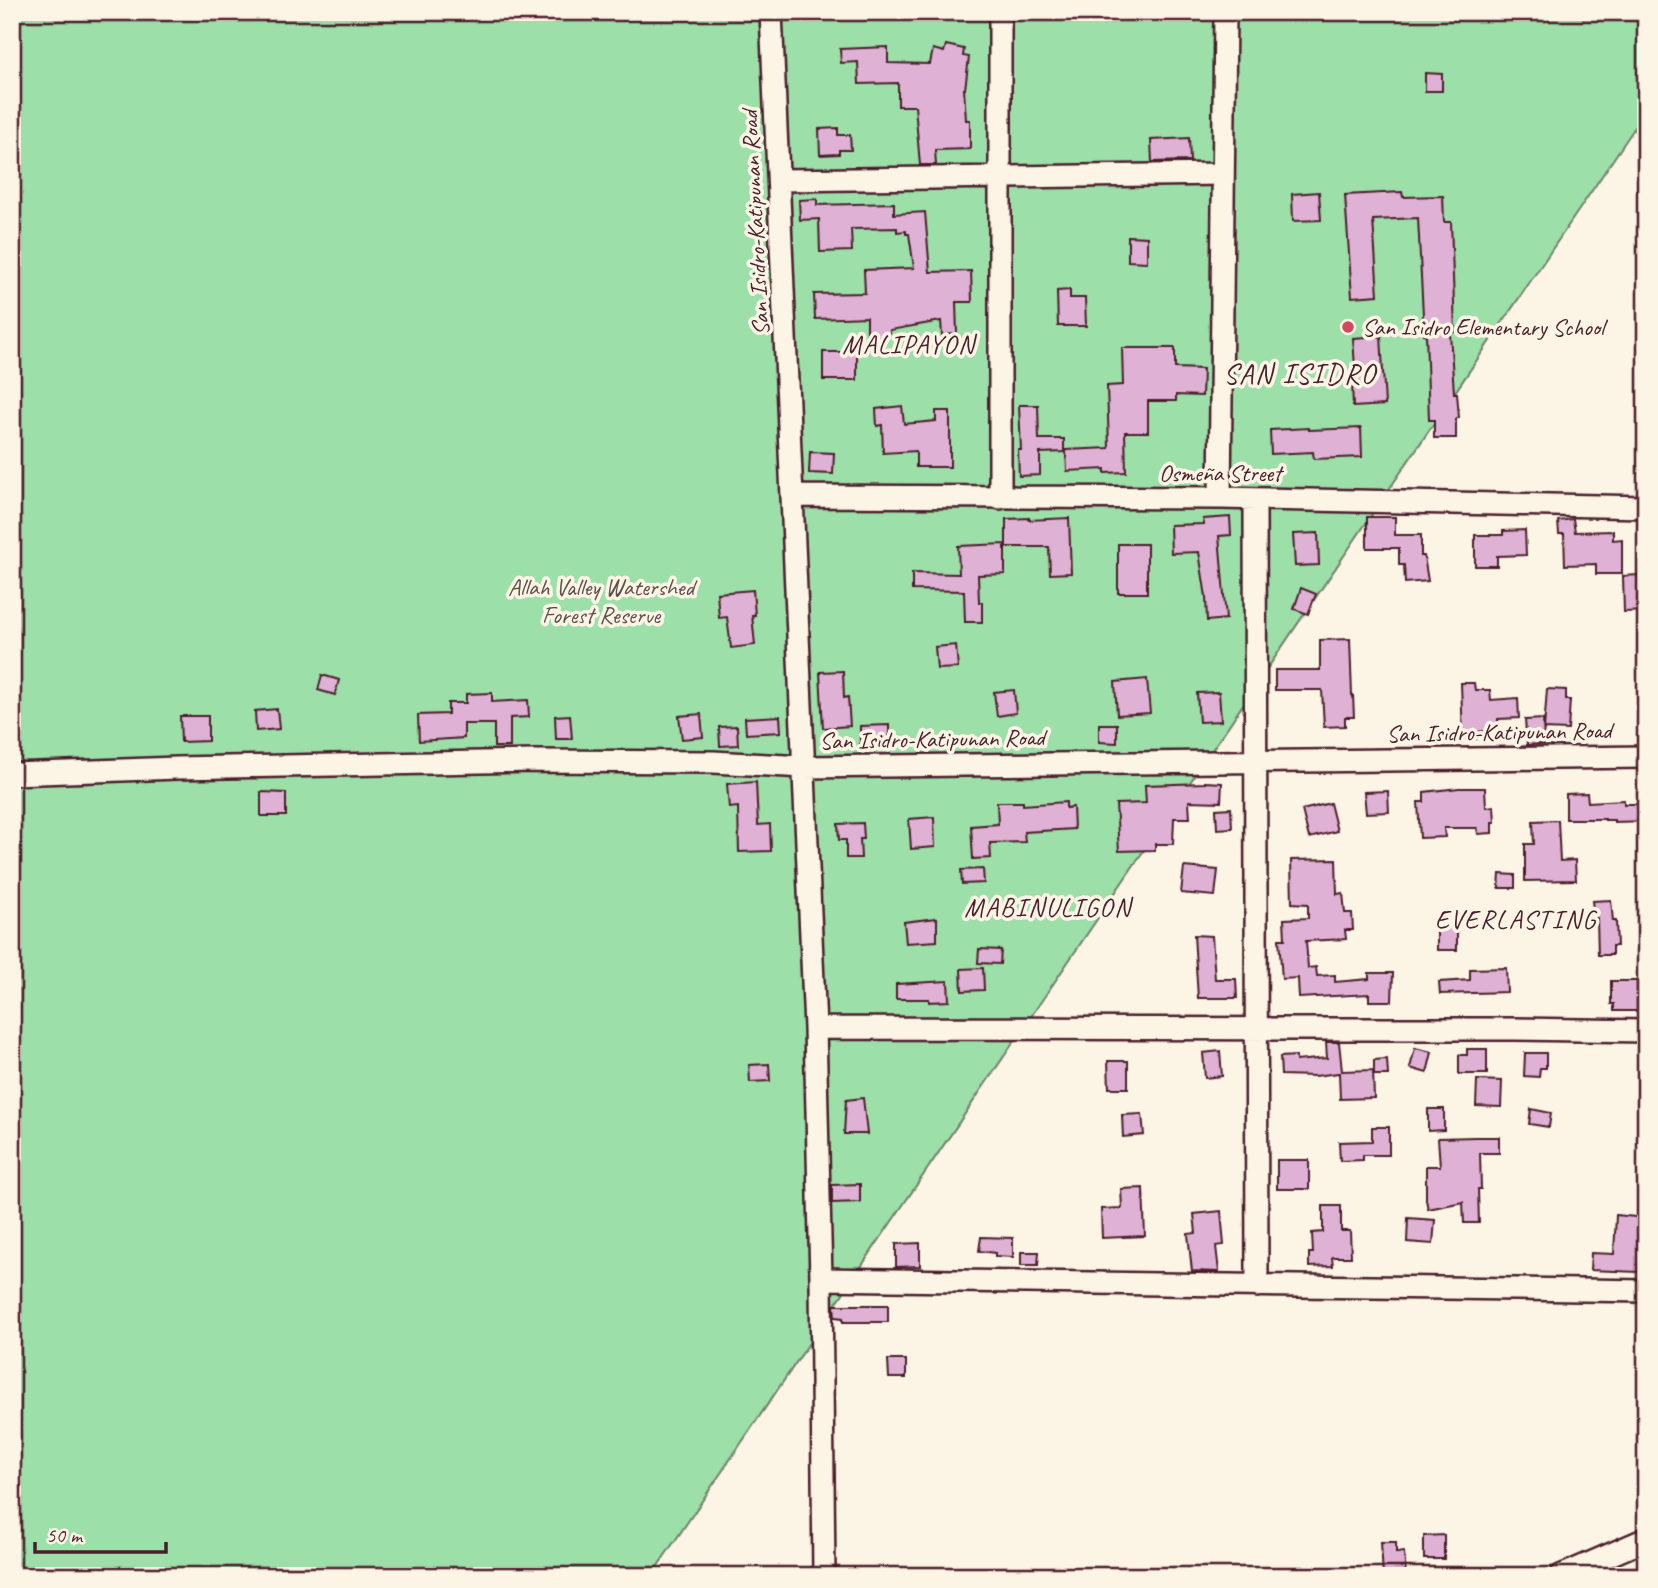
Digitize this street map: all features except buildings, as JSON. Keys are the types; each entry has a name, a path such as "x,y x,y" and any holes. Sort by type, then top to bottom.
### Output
{"street":[{"name":"San Isidro-Katipunan Road","path":"771,12 805,767 1646,757"},
{"path":"1000,12 1000,498"},
{"path":"1220,498 1225,12"},
{"path":"779,180 1223,174"},
{"name":"Osmeña Street","path":"793,496 1220,498 1646,507"},
{"path":"1255,499 1257,1286"},
{"path":"12,774 532,761 713,762 805,767 816,1028 824,1576"},
{"path":"816,1028 1646,1031"},
{"path":"821,1279 1646,1291"},
{"path":"1561,1576 1646,1539"}],"green space":[{"name":"Allah Valley Watershed Forest Reserve","path":"12,12 1646,12 1646,111 651,1576 12,1576"}],"place":[{"name":"San Isidro Elementary School","path":"1348,327"}],"district":[{"name":"MALIPAYON","path":"909,344"},
{"name":"SAN ISIDRO","path":"1300,373"},
{"name":"MABINULIGON","path":"1048,907"},
{"name":"EVERLASTING","path":"1516,919"}]}
